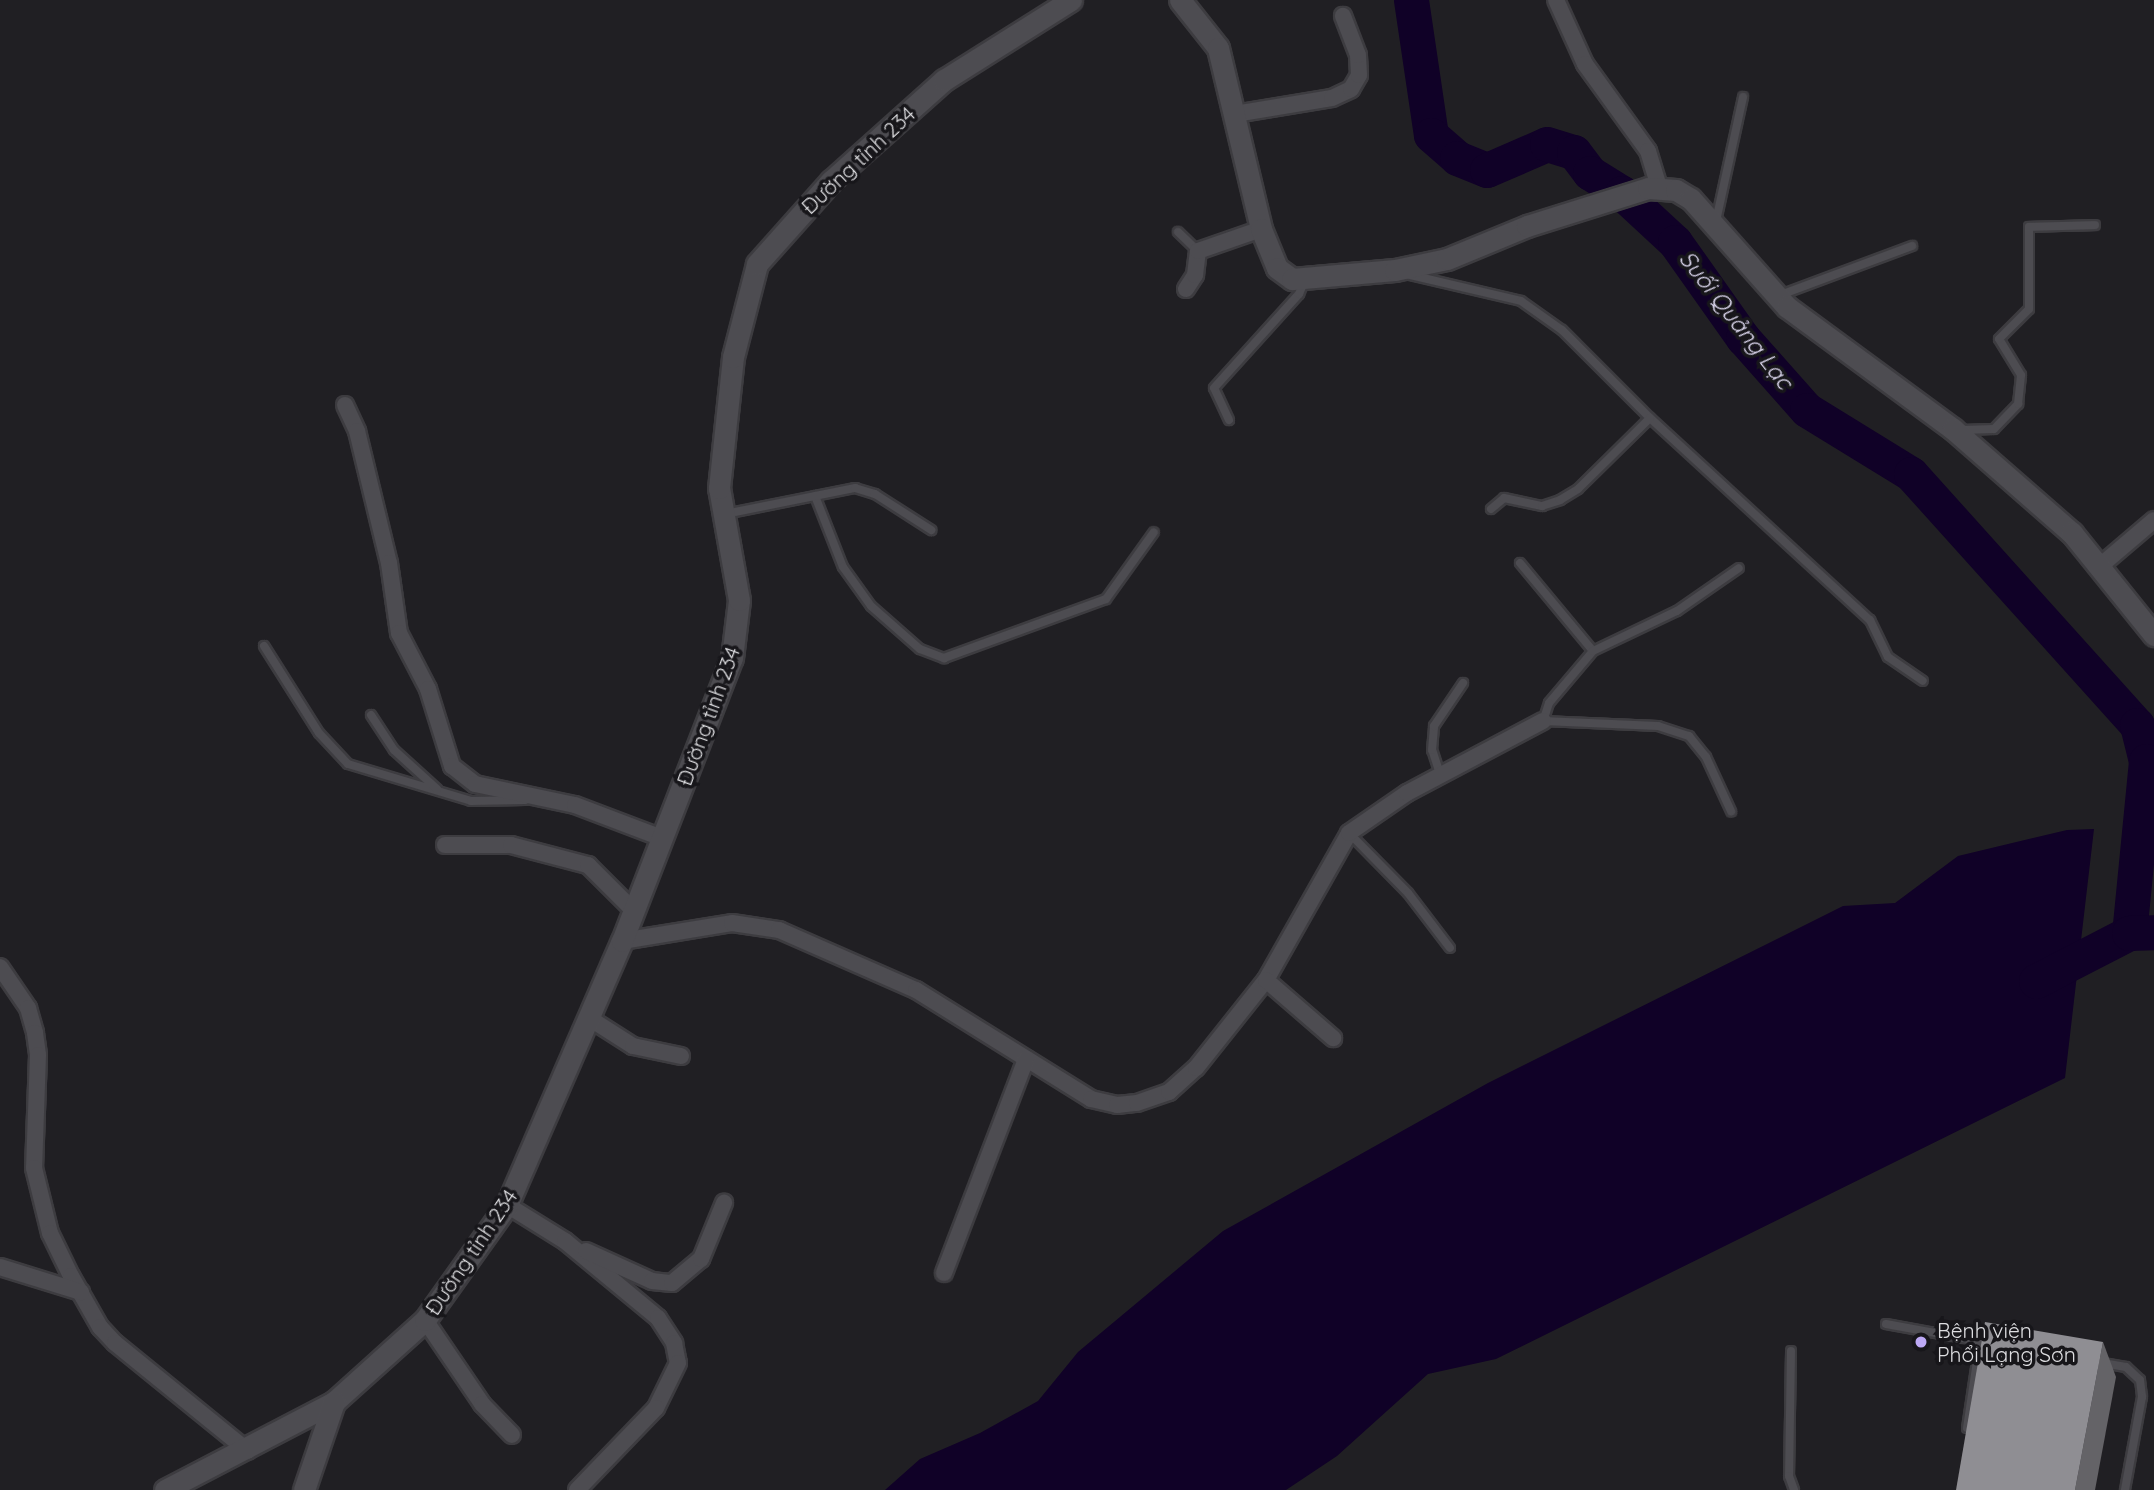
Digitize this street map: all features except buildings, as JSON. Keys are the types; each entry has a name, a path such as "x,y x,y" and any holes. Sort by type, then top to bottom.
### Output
{"main road":[{"name":"Đường tỉnh 234","path":"165,1490 248,1451 334,1402 425,1320 507,1205 622,941 737,640 738,586 722,514 721,464 733,357 751,279 765,251 831,181 944,80 1071,0"},
{"path":"1180,0 1218,48 1236,114 1261,229 1277,268 1292,279 1304,281 1350,271 1395,270 1447,258 1653,187 1691,199 1777,296 1953,429 2072,533 2154,635"},
{"path":"304,1490 334,1402"}],"street":[{"path":"1556,0 1584,64 1648,151 1653,187"},
{"path":"1236,114 1332,98 1351,89 1359,75 1358,55 1343,16"},
{"path":"1186,289 1195,275 1198,251 1261,229"},
{"path":"345,405 357,431 389,563 399,633 428,689 452,766 475,784 575,804 662,838"},
{"path":"2099,567 2154,520"},
{"path":"622,941 732,923 779,930 915,990 1091,1099 1117,1105 1138,1103 1169,1092 1196,1068 1266,980 1349,833 1407,793 1543,721"},
{"path":"445,845 511,845 588,865 634,911"},
{"path":"0,967 28,1008 38,1055 34,1168 39,1200 50,1233 100,1327 115,1343 248,1451"},
{"path":"1266,980 1333,1038"},
{"path":"589,1018 633,1046 681,1056"},
{"path":"944,1273 1026,1059"},
{"path":"507,1205 565,1241 652,1281 672,1283 701,1259 724,1203"},
{"path":"565,1241 658,1318 674,1343 678,1363 656,1408 577,1490"},
{"path":"0,1267 81,1292"},
{"path":"425,1320 482,1404 512,1435"}],"lane":[{"path":"1714,226 1743,97"},
{"path":"1953,429 1983,433 1994,429 2018,404 2021,375 1998,339 2028,309 2029,227 2095,225"},
{"path":"1178,232 1198,251"},
{"path":"1777,296 1912,246"},
{"path":"1395,270 1521,301 1562,330 1650,418 1870,620 1888,657 1923,681"},
{"path":"1228,420 1214,388 1299,293 1304,281"},
{"path":"1491,509 1504,498 1542,506 1560,500 1578,489 1650,418"},
{"path":"722,514 855,488 867,491 931,530"},
{"path":"815,495 843,567 872,606 920,649 944,658 1106,599 1154,532"},
{"path":"1520,563 1592,651"},
{"path":"1731,811 1706,757 1689,736 1658,726 1543,721 1549,703 1592,651 1677,611 1739,568"},
{"path":"264,646 337,755 360,769 471,801 541,798"},
{"path":"1441,777 1432,750 1434,726 1463,683"},
{"path":"371,715 394,750 442,793"},
{"path":"1349,833 1408,892 1450,948"},
{"path":"1886,1324 2006,1346"},
{"path":"1966,1436 1980,1341"},
{"path":"1791,1351 1789,1476 1794,1490"},
{"path":"2086,1360 2126,1367 2140,1380 2142,1397 2125,1490"}],"shaded area":[{"path":"2094,829 2065,1078 1496,1359 1428,1374 1337,1456 1286,1490 885,1490 920,1459 980,1433 1038,1401 1078,1352 1223,1231 1488,1083 1843,906 1895,903 1958,856 2067,830"}],"waterway":[{"name":"Suối Quảng Lạc","path":"1411,0 1431,135 1457,158 1487,170 1547,144 1574,152 1590,173 1622,193 1675,242 1743,338 1807,410 1911,474 2137,725 2146,761 2129,933"},
{"path":"2036,981 2129,933 2154,932"}],"place":[{"name":"Bệnh viện Phổi Lạng Sơn","path":"1921,1342"}]}
